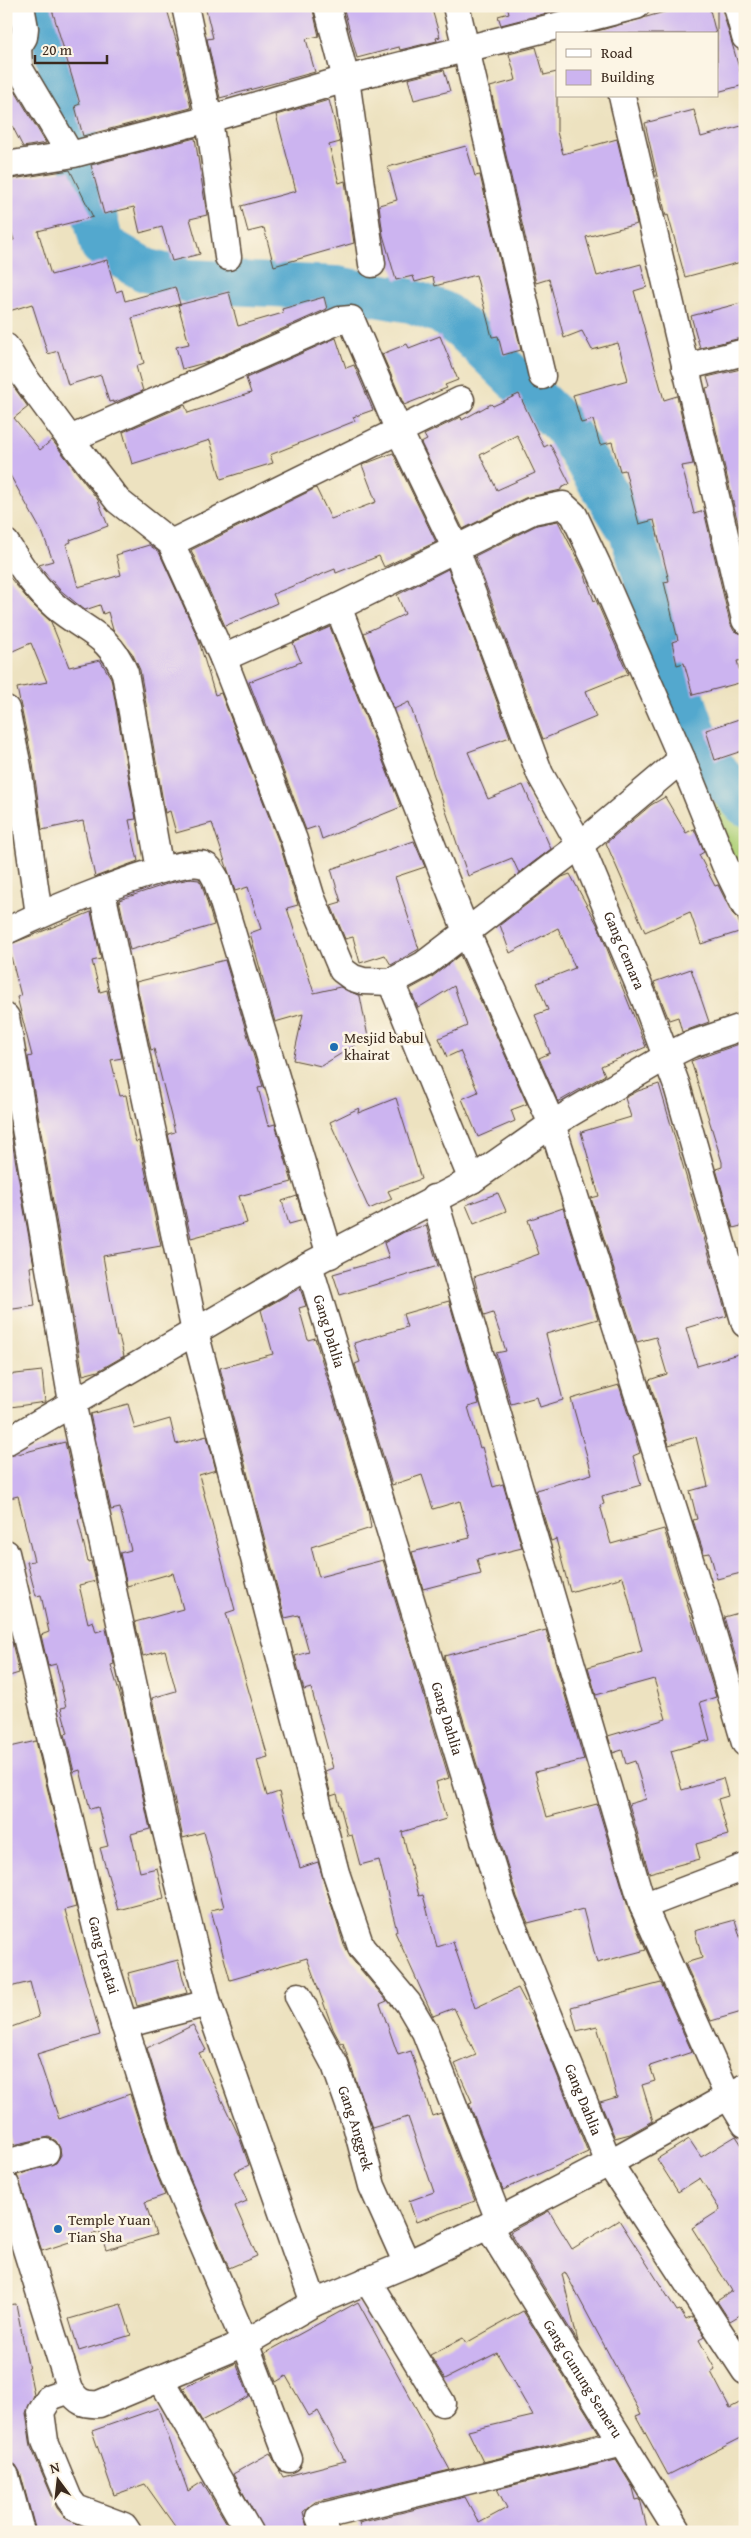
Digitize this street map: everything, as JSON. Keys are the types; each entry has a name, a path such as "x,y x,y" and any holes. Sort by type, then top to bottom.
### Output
{"street":[{"path":"21,6 25,28 24,37 12,56 80,152"},
{"path":"185,6 209,119 228,257"},
{"path":"327,6 346,79 372,264"},
{"path":"456,6 542,376"},
{"path":"6,165 80,152 209,119 346,79 604,18 636,6"},
{"path":"737,6 745,37"},
{"path":"622,98 745,620"},
{"name":"Gang Cemara","path":"70,439 346,318 354,323 400,431 456,549 540,774 580,845 667,1056 745,1324"},
{"path":"6,347 23,375 118,501 171,543 222,658 290,831 311,896 342,970 353,978 364,981 390,982 423,965 580,845 682,758"},
{"path":"685,367 745,352"},
{"path":"171,543 461,400"},
{"path":"222,658 338,607 532,511 563,505 574,515 597,564 682,758 725,866 745,906"},
{"path":"6,542 37,589 57,608 108,643 118,655 125,673 160,870 39,915 6,931"},
{"path":"338,607 466,931 552,1124 706,1611 744,1742"},
{"path":"6,708 17,759 39,915"},
{"name":"Gang Dahlia","path":"160,870 192,864 204,865 212,871 216,879 319,1260 504,1902 609,2163 745,2371"},
{"name":"Gang Gunung Semeru","path":"102,892 196,1332 334,1864 352,1926 361,1946 408,2003 425,2032 494,2223 623,2443 678,2532"},
{"path":"390,982 472,1180"},
{"path":"6,1017 72,1402 162,1815 208,2003 314,2303"},
{"path":"6,1442 319,1260 434,1198 472,1180 552,1124 667,1056 689,1045 745,1026"},
{"path":"434,1198 643,1906 736,2092 745,2124"},
{"name":"Gang Teratai","path":"6,1553 102,1953 124,2025 166,2159 245,2344 289,2459"},
{"path":"643,1906 745,1867"},
{"name":"Gang Anggrek","path":"298,1996 335,2065 356,2125 372,2186 407,2264"},
{"path":"124,2025 208,2003"},
{"path":"6,2185 70,2390 77,2400 87,2405 99,2404 245,2344 314,2303 407,2264 494,2223 609,2163 736,2092"},
{"path":"6,2163 46,2152"},
{"path":"367,2280 442,2403"},
{"path":"161,2378 248,2532"},
{"path":"70,2390 50,2397 41,2412 45,2441 63,2488 76,2508 124,2526 128,2532"},
{"path":"326,2532 319,2517 623,2443"},
{"path":"6,2476 15,2523"}],"green space":[{"path":"705,800 745,816 745,894"}],"building":[{"path":"51,6 166,6 178,47 191,108 83,136 75,106 80,104"},
{"path":"205,6 312,6 319,36 306,39 315,72 220,98 207,39 213,38"},
{"path":"343,6 431,6 440,37 436,38 437,41 400,50 399,47 357,58"},
{"path":"507,6 574,6 501,25 498,16 509,13"},
{"path":"685,6 709,6 716,32 594,32"},
{"path":"722,9 744,85 718,92 718,32 717,10"},
{"path":"536,47 544,75 556,72 557,132 563,154 617,139 637,224 586,237 597,276 641,264 647,287 634,291 664,400 677,396 693,464 682,466 694,514 704,511 730,623 734,631 745,635 745,660 737,661 743,682 693,695 684,663 677,665 672,642 678,640 664,582 669,581 654,520 639,524 625,470 620,471 612,442 600,445 593,420 581,423 573,395 628,380 618,343 592,350 582,331 564,338 549,279 536,283 490,87 516,80 509,54"},
{"path":"444,70 450,91 414,100 408,79"},
{"path":"15,91 46,143 23,147 6,114 6,95"},
{"path":"329,100 340,142 329,145 339,183 345,181 354,243 274,266 264,228 248,232 241,206 296,191 276,115"},
{"path":"694,110 701,137 745,125 745,261 685,277 668,215 666,216 645,123"},
{"path":"195,138 207,215 190,219 200,254 172,261 162,227 140,233 134,207 104,214 91,165"},
{"path":"466,146 475,176 480,175 521,350 503,355 498,336 492,337 476,275 435,286 433,277 415,282 413,276 396,280 383,235 379,205 397,200 388,167"},
{"path":"70,170 93,217 38,231 51,275 107,260 116,292 122,290 125,301 175,287 180,304 132,318 144,363 136,366 143,391 113,403 113,401 109,402 101,375 68,385 58,351 48,354 32,304 6,312 6,242 14,240 6,215 6,180"},
{"path":"229,292 238,326 283,313 282,309 324,297 327,309 208,362 182,369 176,347 189,344 178,305"},
{"path":"745,302 745,337 700,348 691,316"},
{"path":"440,336 458,380 445,385 447,388 404,405 382,354 407,344 409,348"},
{"path":"336,338 346,368 354,365 373,410 353,417 355,421 270,455 273,463 221,479 210,440 132,464 123,432 185,405 188,413 251,393 246,378"},
{"path":"745,368 745,553 706,388 710,387 707,377"},
{"path":"6,376 28,407 14,418 40,450 52,440 98,500 108,526 70,540 71,542 66,544 78,587 121,575 116,555 149,545 159,552 198,638 215,695 221,693 280,845 298,905 287,908 314,993 340,987 360,996 368,1037 321,1066 293,1060 303,1014 275,1022 250,933 261,929 248,887 235,891 212,823 176,833 170,811 165,813 140,670 132,653 113,630 108,612 103,614 100,605 85,610 59,589 39,565 53,561 43,534 6,468"},
{"path":"519,394 544,447 550,444 570,484 561,488 561,490 525,498 463,529 421,443 427,440 424,435 461,417 462,420 491,404 493,406","holes":["517,435 535,473 497,490 480,455"]},
{"path":"393,453 436,542 384,567 379,556 336,573 335,569 273,594 277,603 225,626 191,550 316,488 331,519 376,502 362,465"},
{"path":"558,521 583,570 594,601 596,600 628,674 586,691 596,717 543,739 475,556 537,525"},
{"path":"448,569 510,737 468,752 488,799 523,785 551,849 519,873 512,858 468,876 409,702 394,709 364,633 405,614 397,595"},
{"path":"6,573 31,603 51,622 69,667 100,660 111,678 136,819 129,820 138,861 95,877 83,821 42,830 33,764 17,688 47,682 31,643 6,654"},
{"path":"330,627 401,807 322,839 318,826 306,830 249,682 301,662 293,643"},
{"path":"745,717 745,750 715,760 706,730"},
{"path":"665,797 686,833 694,829 704,852 699,855 715,886 718,885 732,913 738,919 742,931 701,944 690,912 645,932 606,843 651,805"},
{"path":"414,841 425,867 395,877 419,949 391,965 385,955 360,963 353,937 345,939 331,905 341,902 331,869"},
{"path":"570,874 598,926 646,1047 601,1066 605,1075 558,1102 539,1058 550,1053 535,1015 548,1010 537,983 575,968 558,928 510,953 500,925 562,877"},
{"path":"190,879 199,880 202,885 214,925 130,950 119,900 170,883"},
{"path":"91,912 101,959 92,961 100,992 107,990 122,1058 111,1060 120,1096 126,1095 134,1136 136,1142 139,1141 161,1246 103,1256 117,1337 119,1336 124,1356 98,1371 83,1375 28,1057 32,1056 17,997 21,996 8,945"},
{"path":"460,955 527,1104 511,1110 515,1121 478,1137 462,1099 478,1092 460,1051 447,1057 439,1038 467,1026 454,986 418,1008 410,989 432,977"},
{"path":"225,960 263,1087 258,1088 268,1126 275,1124 292,1182 239,1196 247,1223 191,1238 168,1134 175,1132 154,1049 151,1050 136,982"},
{"path":"691,969 709,1022 682,1032 678,1017 669,1020 654,982"},
{"path":"745,1042 745,1225 733,1228 716,1169 722,1167 722,1162 691,1061"},
{"path":"659,1084 727,1316 686,1328 697,1366 745,1352 745,1572 717,1579 710,1553 704,1554 693,1520 697,1519 690,1491 708,1486 696,1437 669,1445 649,1380 667,1374 656,1337 637,1342 591,1198 599,1196 581,1132 631,1117 625,1098 638,1091"},
{"path":"396,1098 421,1179 388,1191 392,1199 369,1209 330,1122 359,1108 358,1113"},
{"path":"6,1107 34,1266 30,1267 35,1306 6,1310"},
{"path":"498,1193 506,1211 474,1224 466,1205"},
{"path":"297,1196 304,1220 289,1224 282,1201"},
{"path":"563,1208 598,1319 546,1334 563,1400 540,1407 537,1397 511,1404 496,1353 506,1351 493,1313 484,1316 474,1277 539,1254 528,1220"},
{"path":"426,1225 438,1266 340,1295 333,1274 389,1258 384,1243 404,1232"},
{"path":"300,1288 306,1306 299,1308 308,1340 315,1338 368,1510 371,1528 311,1547 319,1577 383,1560 449,1778 436,1782 446,1819 402,1832 419,1896 423,1895 437,1947 453,1942 475,2008 518,1988 536,2022 588,2152 503,2190 469,2103 472,2102 455,2064 476,2055 454,2008 433,2016 395,1932 397,1931 379,1860 360,1865 352,1835 348,1836 337,1794 331,1796 325,1771 333,1768 311,1688 304,1690 295,1656 309,1652 299,1615 285,1618 220,1368 273,1354 261,1310"},
{"path":"449,1301 479,1404 468,1407 480,1448 482,1447 493,1487 503,1484 522,1548 477,1559 481,1574 423,1589 412,1552 470,1538 460,1501 433,1509 422,1475 392,1485 355,1364 360,1362 354,1343 407,1327 403,1314"},
{"path":"42,1371 45,1402 11,1407 7,1375"},
{"path":"619,1385 640,1453 633,1456 641,1485 602,1496 604,1504 600,1505 611,1544 664,1529 716,1697 700,1702 710,1740 671,1751 682,1790 723,1778 728,1796 718,1799 728,1835 696,1844 700,1859 649,1873 629,1804 646,1799 635,1761 626,1764 622,1750 613,1753 608,1736 666,1719 654,1679 596,1695 588,1667 642,1651 623,1577 570,1592 556,1539 551,1541 536,1490 592,1474 571,1399"},
{"path":"128,1404 135,1429 170,1419 176,1444 207,1436 216,1470 199,1475 235,1610 226,1613 268,1757 257,1760 267,1796 279,1792 300,1868 318,1862 344,1945 350,1957 387,2001 380,2004 398,2055 411,2051 432,2116 441,2113 475,2201 416,2222 409,2201 434,2192 408,2117 372,2128 343,2043 341,2044 333,2029 307,1958 230,1980 211,1910 224,1907 204,1832 183,1838 152,1698 176,1691 165,1650 143,1656 135,1622 183,1609 173,1573 127,1586 120,1553 131,1550 120,1508 111,1510 90,1414"},
{"path":"65,1442 82,1518 78,1519 88,1562 91,1561 96,1581 79,1585 88,1623 93,1621 96,1632 106,1629 114,1664 111,1665 123,1705 150,1829 131,1834 140,1872 157,1868 164,1898 118,1910 100,1848 108,1846 98,1807 90,1809 80,1770 74,1772 65,1734 68,1733 61,1708 66,1707 56,1664 48,1666 41,1635 49,1632 41,1595 36,1596 27,1562 34,1561 18,1496 6,1499 6,1457"},
{"path":"742,1612 745,1623 745,1689 724,1617"},
{"path":"546,1630 584,1760 535,1772 547,1817 597,1804 629,1910 646,1950 597,1963 583,1909 528,1923 517,1897 444,1656"},
{"path":"12,1642 19,1673 6,1677 6,1643"},
{"path":"36,1741 76,1907 65,1910 100,2035 37,2054 59,2119 130,2094 152,2163 165,2195 145,2202 156,2235 106,2250 100,2232 42,2251 17,2175 56,2163 61,2155 60,2148 56,2141 49,2137 13,2145 6,2125 6,2029 39,2017 30,1982 6,1988 6,1748"},
{"path":"735,1920 745,1953 745,2011 711,2021 685,1963 702,1958 695,1931"},
{"path":"178,1960 187,1993 137,2006 128,1973"},
{"path":"661,1983 692,2052 650,2066 655,2081 642,2085 653,2121 630,2134 615,2138 600,2102 617,2097 597,2026 577,2031 571,2007"},
{"path":"193,2025 206,2050 199,2053 239,2136 249,2165 234,2172 247,2201 235,2206 257,2256 229,2268 180,2154 147,2048"},
{"path":"736,2136 745,2150 745,2312 730,2321 717,2301 732,2291 692,2228 720,2210 700,2178 678,2192 657,2159 689,2139 701,2157"},
{"path":"549,2211 572,2249 619,2220 677,2311 680,2310 686,2320 692,2317 705,2336 699,2340 715,2369 711,2372 730,2408 745,2400 745,2436 668,2475 636,2416 641,2414 565,2272 562,2274 578,2342 510,2232"},
{"path":"358,2302 450,2470 315,2502 303,2512 307,2527 298,2532 264,2532 233,2474 270,2453 283,2477 345,2461 318,2411 309,2416 286,2376 276,2382 265,2353"},
{"path":"16,2304 34,2395 26,2413 31,2447 57,2508 65,2518 86,2528 87,2532 36,2532 20,2472 16,2465 8,2461 6,2305"},
{"path":"121,2304 131,2335 79,2351 69,2319"},
{"path":"523,2311 599,2433 483,2462 468,2431 533,2416 497,2353 445,2379 430,2355 463,2338 466,2343"},
{"path":"236,2363 249,2396 202,2421 183,2388"},
{"path":"158,2408 188,2491 202,2482 232,2532 179,2532 145,2484 114,2495 92,2431"},
{"path":"616,2460 633,2488 636,2500 640,2499 648,2532 361,2532 359,2523 465,2497 479,2523 507,2508 497,2489"}],"waterway":[{"path":"47,6 72,122 102,245 145,270 187,281 336,288 411,301 443,313 468,333 564,426 631,532 678,684 703,756 745,804"}],"place":[{"name":"Mesjid babul khairat","path":"334,1047"},
{"name":"Temple Yuan Tian Sha","path":"58,2229"}]}
